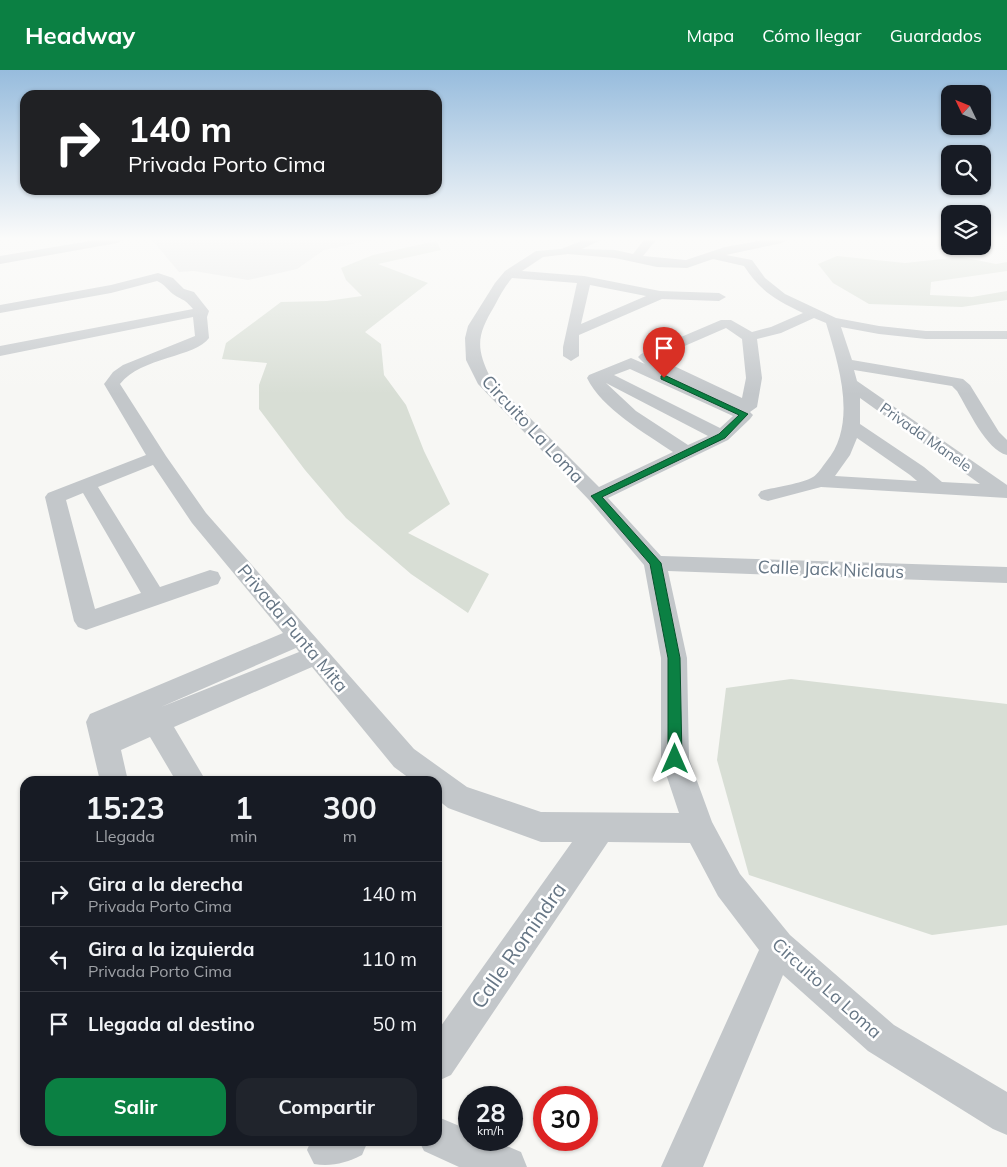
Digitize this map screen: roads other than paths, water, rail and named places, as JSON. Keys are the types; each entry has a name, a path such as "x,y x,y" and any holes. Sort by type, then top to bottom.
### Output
{"street":[{"path":"0,309 99,291"},
{"path":"178,291 177,298 198,314"},
{"name":"Circuito La Loma","path":"498,291 475,326 472,338 474,360 484,381 596,496 656,563 674,658 675,759 699,828 729,884 778,946 881,1038 1007,1115"},
{"path":"571,356 570,342 574,332 582,291"},
{"path":"641,291 660,295 719,297"},
{"path":"773,291 780,297 832,321 879,330 926,335 1005,337"},
{"path":"574,332 660,295"},
{"path":"0,352 198,314"},
{"name":"Privada Punta Mita","path":"198,314 202,338 192,344 131,366 117,375 112,384 199,518 404,758 428,776"},
{"path":"749,337 776,330 814,314"},
{"name":"Privada Manele","path":"821,481 846,447 852,416 847,373 832,321"},
{"path":"726,323 736,327 749,337 754,378 749,407 658,366 646,357 726,323"},
{"path":"596,496 688,454 722,436 744,414 631,363 601,374 595,378 598,384 630,416 688,454"},
{"name":"Privada Manele","path":"847,373 908,376 957,382 964,388 992,435 1007,450"},
{"name":"Privada Manele","path":"847,373 1006,492"},
{"path":"601,374 722,436"},
{"name":"Privada Manele","path":"850,425 917,471 937,488"},
{"path":"160,460 56,502 86,621 210,578"},
{"name":"Privada Manele","path":"768,495 821,481 1006,492"},
{"path":"90,489 154,596"},
{"name":"Calle Jack Niclaus","path":"656,563 1007,574"},
{"path":"113,776 103,733 308,646"},
{"path":"150,712 189,776"},
{"name":"Privada Punta Mita","path":"442,786 458,798 540,827 599,829 699,828"},
{"name":"Calle Romindra","path":"442,1056 599,829"},
{"path":"682,1167 778,946"},
{"path":"442,1139 506,1167"}]}
